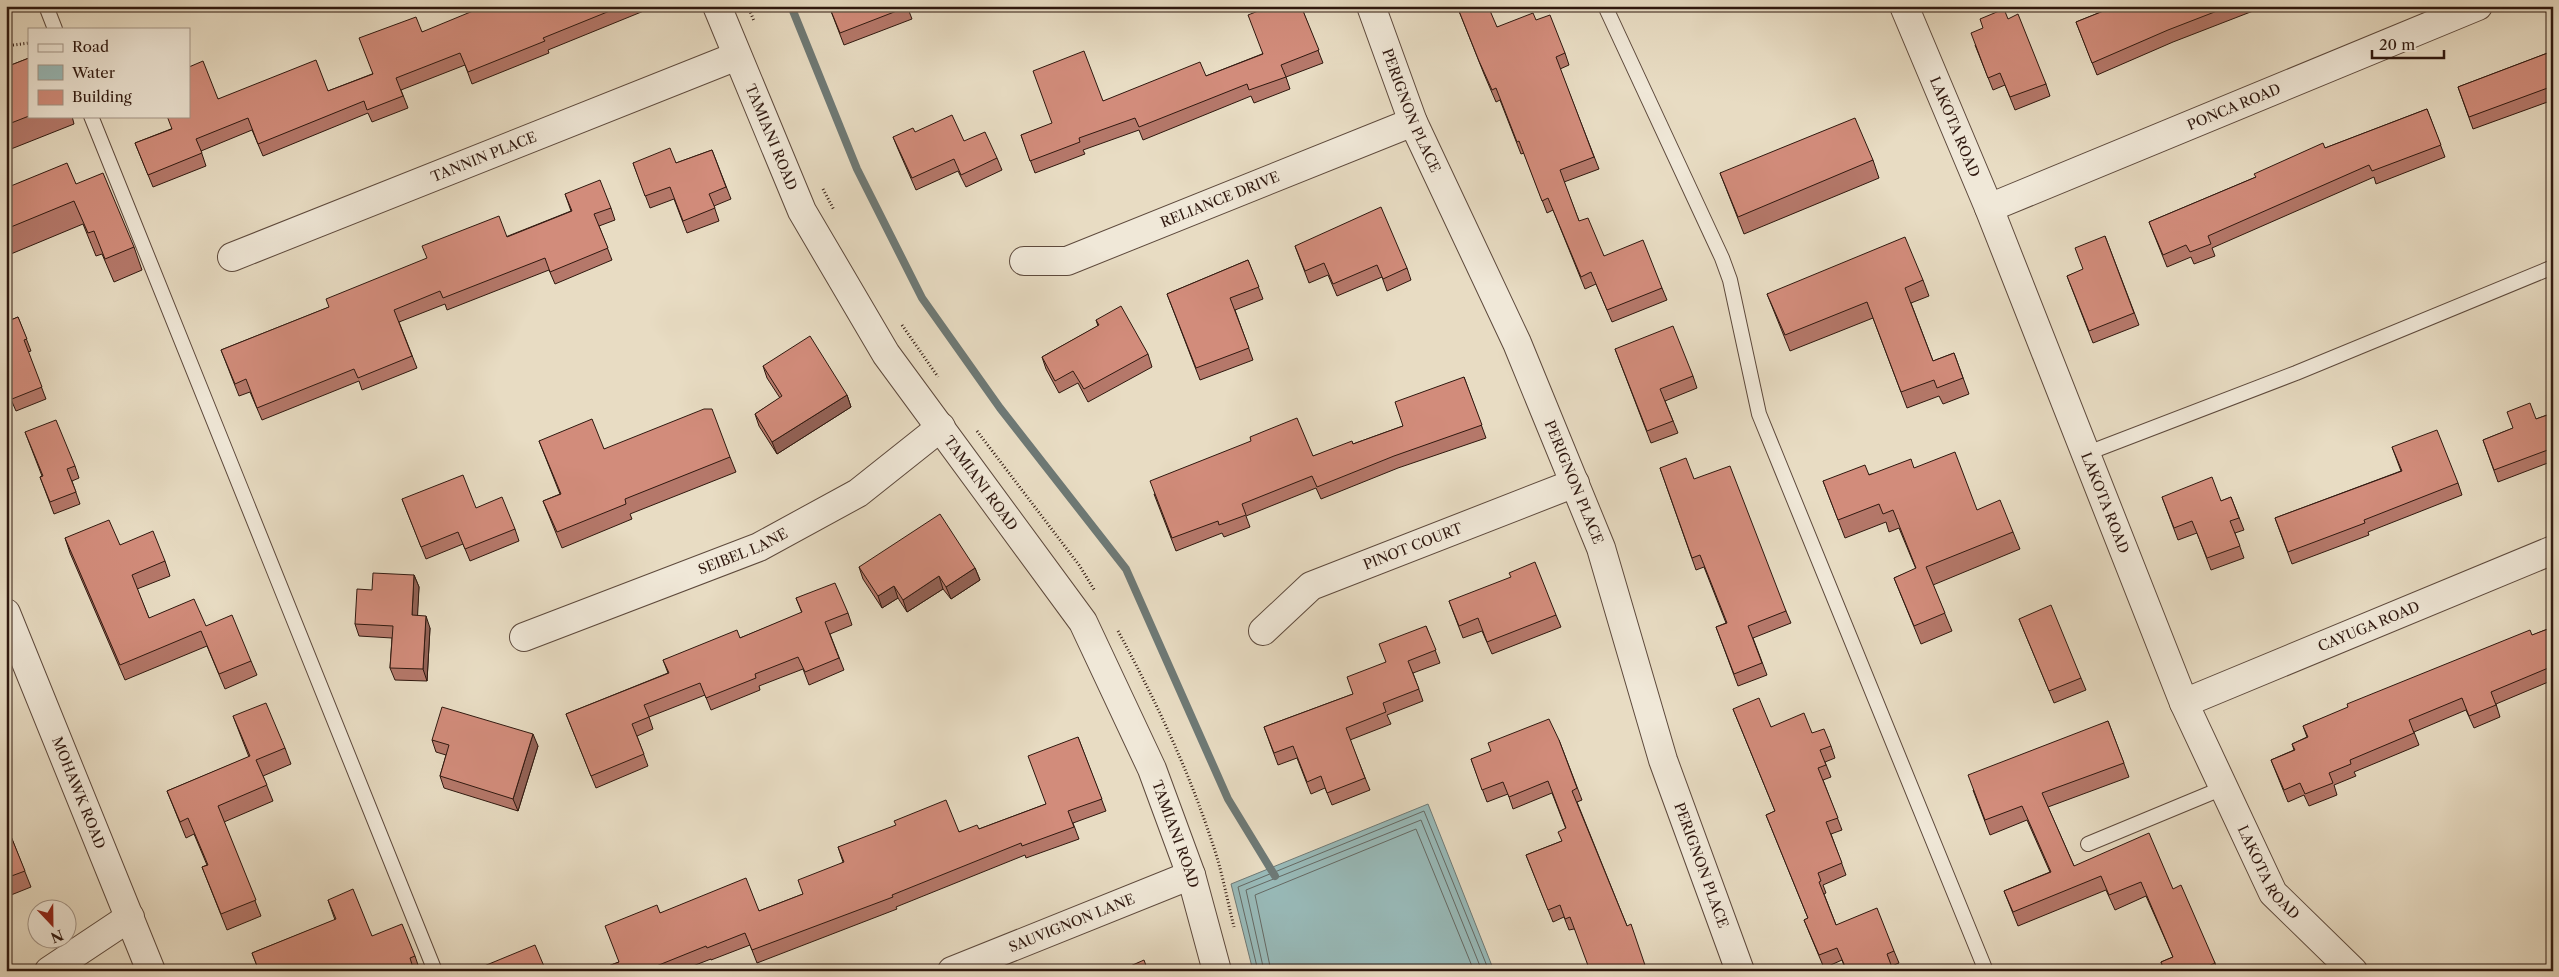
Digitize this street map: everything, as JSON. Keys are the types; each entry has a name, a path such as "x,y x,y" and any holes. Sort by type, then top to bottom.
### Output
{"street":[{"name":"TAMIANI ROAD","path":"717,6 802,212 886,354 1083,622 1152,768 1191,875 1217,971"},
{"name":"PERIGNON PLACE","path":"1371,6 1413,122 1516,343 1601,548 1663,760 1740,971"},
{"name":"LAKOTA ROAD","path":"1904,6 1989,208 2184,703 2223,788 2273,893 2354,971"},
{"name":"PONCA ROAD","path":"1989,208 2478,6"},
{"name":"TANNIN PLACE","path":"232,257 737,56"},
{"name":"RELIANCE DRIVE","path":"1024,261 1067,261 1413,122"},
{"name":"SEIBEL LANE","path":"524,637 759,547 858,493 941,428"},
{"name":"PINOT COURT","path":"1264,631 1311,586 1575,483"},
{"name":"CAYUGA ROAD","path":"2184,703 2553,550"},
{"name":"MOHAWK ROAD","path":"6,613 151,971"},
{"name":"SAUVIGNON LANE","path":"952,971 1191,875"},
{"path":"49,971 130,917"}],"lane":[{"path":"46,6 56,28"},
{"path":"1604,6 1722,258 1730,280 1759,414 1986,971"},
{"path":"92,118 435,971"},
{"path":"2085,454 2296,373 2553,267"},
{"path":"2088,844 2223,788"}],"path":[{"path":"6,46 28,44"}],"water":[{"path":"1428,804 1494,971 1253,971 1231,884"}],"building":[{"path":"485,6 530,6 531,8 534,6 622,6 543,38 545,41 468,72 460,53 396,78 403,96 367,110 364,101 258,144 248,118 196,139 202,153 148,175 135,143 172,129 168,118 190,118 190,67 203,61 218,99 316,60 328,91 373,74 359,38 416,17 422,32"},
{"path":"829,6 907,6 907,7 840,33"},
{"path":"1271,6 1301,6 1319,50 1281,65 1286,77 1249,90 1247,84 1139,127 1135,118 1079,138 1080,142 1030,161 1021,135 1052,123 1033,71 1084,51 1103,101 1200,62 1206,76 1263,54 1248,15"},
{"path":"1457,6 1488,6 1497,27 1533,13 1536,20 1550,15 1565,53 1556,57 1594,157 1560,170 1579,221 1588,218 1604,256 1643,240 1662,288 1607,310 1591,272 1581,277 1548,198 1542,201 1496,88 1492,90"},
{"path":"2116,6 2230,6 2092,63 2076,22"},
{"path":"2004,9 2008,19 2018,14 2046,84 2010,97 2000,73 1988,78 1971,33 1983,28 1980,19"},
{"path":"2553,51 2553,86 2469,117 2458,87"},
{"path":"28,58 28,116 6,125 6,67"},
{"path":"2427,109 2441,145 2372,171 2369,165 2208,236 2211,244 2190,252 2186,245 2163,255 2149,222 2256,177 2254,174 2323,143 2325,148"},
{"path":"952,115 964,141 985,132 997,158 961,175 954,159 912,178 893,137 913,128 915,132"},
{"path":"1855,118 1873,160 1738,217 1720,173"},
{"path":"670,148 676,163 712,150 726,187 709,194 715,208 683,221 670,187 645,196 633,163"},
{"path":"67,163 76,184 103,173 134,247 105,259 94,231 88,233 74,201 6,229 6,188"},
{"path":"600,180 611,208 594,214 608,248 550,272 545,258 443,298 440,291 394,310 412,356 358,378 354,369 257,408 246,379 235,384 221,350 329,307 326,299 427,258 422,246 499,216 507,237 572,211 565,194"},
{"path":"1381,207 1407,268 1383,279 1377,265 1333,284 1324,263 1305,271 1295,246"},
{"path":"2105,236 2134,313 2089,331 2067,276 2083,269 2075,248"},
{"path":"1905,237 1923,280 1905,288 1933,361 1954,353 1963,378 1937,388 1934,380 1901,392 1867,302 1785,335 1767,294"},
{"path":"1248,260 1259,287 1230,298 1249,348 1196,368 1167,294"},
{"path":"1121,306 1148,354 1084,389 1073,371 1055,381 1042,357 1099,325 1096,320"},
{"path":"18,317 27,339 24,340 42,387 12,399 6,386 6,322"},
{"path":"1673,326 1693,376 1660,389 1673,421 1647,431 1615,349"},
{"path":"810,336 847,395 772,442 755,414 782,396 763,366"},
{"path":"1464,377 1482,425 1394,456 1317,487 1312,476 1242,504 1246,515 1219,525 1218,521 1172,538 1150,481 1251,441 1250,437 1297,418 1313,456 1352,441 1353,444 1403,426 1395,402"},
{"path":"2530,403 2536,419 2553,413 2553,448 2494,470 2483,440 2513,428 2507,412"},
{"path":"704,409 712,409 730,457 625,499 626,504 557,532 543,501 561,494 539,441 592,419 604,449"},
{"path":"56,420 75,466 67,469 76,492 50,502 40,477 43,476 25,432"},
{"path":"2437,430 2458,483 2364,520 2365,523 2288,552 2275,518 2402,471 2392,447"},
{"path":"1955,452 1977,510 2000,500 2013,532 1926,567 1945,613 1914,626 1894,578 1916,568 1893,510 1883,514 1879,504 1838,520 1823,481 1865,465 1869,475 1911,459 1914,468"},
{"path":"1686,458 1694,479 1730,466 1786,611 1748,626 1762,663 1734,674 1716,627 1727,623 1700,555 1692,558 1660,468"},
{"path":"463,475 476,508 502,497 515,529 465,549 458,532 421,547 402,499"},
{"path":"2212,477 2221,501 2231,497 2239,518 2230,521 2240,546 2207,558 2192,521 2174,528 2162,497"},
{"path":"940,514 975,568 946,587 939,576 903,600 894,586 878,596 859,567"},
{"path":"109,520 120,545 153,531 165,561 132,575 149,618 194,599 206,626 232,615 251,661 219,674 201,631 120,665 65,538"},
{"path":"1535,562 1556,615 1487,642 1478,618 1459,626 1449,601 1511,577 1509,573"},
{"path":"373,573 414,575 412,615 426,616 423,669 390,668 393,626 355,624 357,589 372,590"},
{"path":"835,583 848,613 825,622 839,658 805,672 798,657 755,674 756,678 706,698 700,683 644,705 649,717 632,724 644,754 591,776 566,714 669,673 663,660 737,630 740,638 802,612 796,598"},
{"path":"2051,605 2081,678 2049,691 2019,619"},
{"path":"1426,626 1436,650 1408,661 1419,689 1383,703 1386,712 1346,728 1365,778 1327,793 1321,776 1307,782 1293,746 1274,753 1264,727 1353,694 1347,677 1386,662 1379,644"},
{"path":"2553,627 2553,666 2491,692 2496,705 2469,716 2462,698 2409,720 2414,733 2350,760 2351,764 2329,773 2333,783 2305,794 2300,783 2284,790 2271,760 2295,750 2292,744 2308,737 2303,726 2348,707 2347,704 2530,630 2532,635"},
{"path":"1759,698 1771,727 1804,713 1812,733 1824,729 1831,746 1820,750 1826,765 1818,768 1838,818 1826,822 1842,863 1818,873 1821,881 1819,882 1836,925 1877,908 1894,951 1887,954 1893,970 1891,971 1847,971 1837,948 1819,955 1804,920 1808,918 1766,815 1775,811 1733,709"},
{"path":"266,703 285,748 256,760 267,785 218,806 256,900 221,914 202,867 208,865 188,818 180,822 167,791 250,756 233,716"},
{"path":"442,707 533,734 513,799 440,776 449,745 432,740"},
{"path":"1549,719 1577,788 1572,791 1627,926 1631,924 1647,971 1590,971 1570,917 1565,919 1560,905 1548,910 1526,855 1562,841 1558,832 1566,828 1548,781 1509,797 1503,782 1482,790 1471,759 1491,751 1488,743"},
{"path":"2108,721 2124,763 2042,793 2074,866 2149,833 2173,889 2181,885 2215,963 2197,971 2165,971 2161,962 2173,957 2141,882 2109,895 2101,876 2013,912 2004,891 2051,872 2022,806 1985,820 1968,775"},
{"path":"1078,737 1102,799 1068,811 1074,827 1022,846 1021,843 892,895 893,897 752,950 745,933 707,948 706,946 644,971 595,971 619,962 605,926 657,905 660,913 746,878 759,911 803,894 798,880 844,862 838,847 896,825 894,821 946,800 959,832 977,825 979,829 1046,804 1028,756"},
{"path":"6,824 25,871 6,878"},
{"path":"353,889 372,936 402,924 415,956 410,958 414,971 259,971 252,953 336,919 328,900"},
{"path":"535,945 546,971 472,971"},
{"path":"1144,960 1148,971 1119,971"}],"waterway":[{"path":"791,6 857,169 922,298 1000,408 1126,569 1228,799 1275,876"}]}
